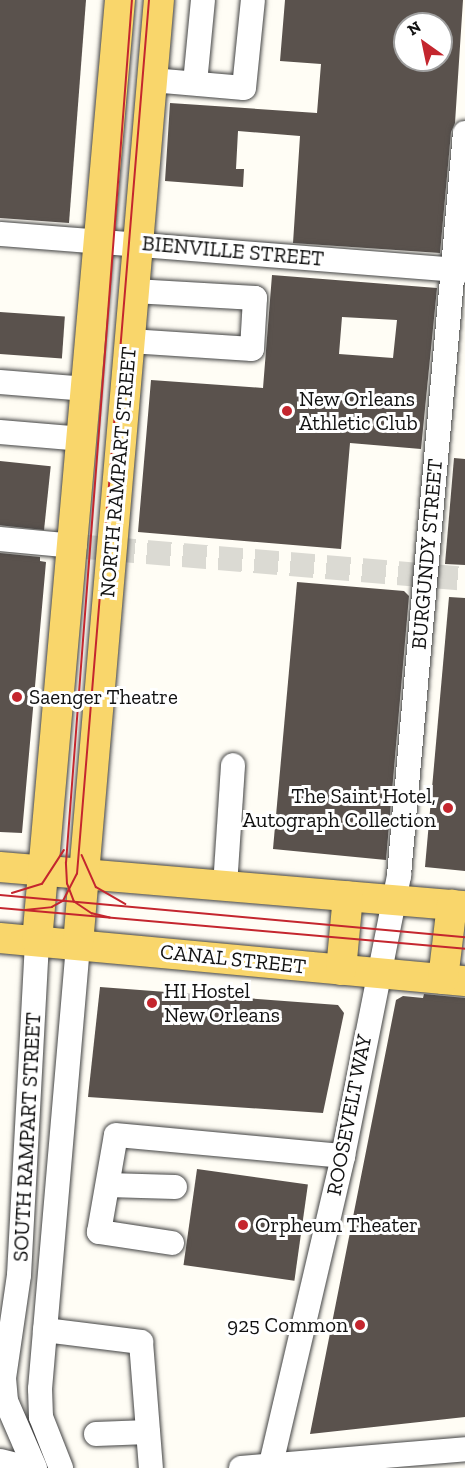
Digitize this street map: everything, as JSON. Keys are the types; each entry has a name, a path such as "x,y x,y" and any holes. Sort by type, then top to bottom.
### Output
{"main road":[{"name":"NORTH RAMPART STREET","path":"42,871 75,546 98,240 120,0"},
{"name":"NORTH RAMPART STREET","path":"78,944 159,0"},
{"path":"0,867 459,906 454,980"},
{"name":"SOUTH RAMPART STREET","path":"37,941 42,871"},
{"path":"342,970 348,896"},
{"name":"CANAL STREET","path":"0,938 454,980"}],"street":[{"path":"195,83 203,0"},
{"path":"152,80 244,88 253,0"},
{"name":"BURGUNDY STREET","path":"378,973 399,875 459,270 465,133"},
{"name":"BIENVILLE STREET","path":"0,234 138,243 459,270"},
{"path":"130,341 252,349 255,298 134,291"},
{"path":"0,382 87,389"},
{"path":"0,432 83,439"},
{"path":"0,539 75,546"},
{"path":"225,886 233,765"},
{"name":"SOUTH RAMPART STREET","path":"35,1468 6,1401 2,1384 19,1275 37,941"},
{"name":"SOUTH RAMPART STREET","path":"61,1468 41,1417 45,1330 78,944"},
{"name":"ROOSEVELT WAY","path":"270,1467 343,1156 378,973"},
{"path":"27,1126 61,1133"},
{"path":"172,1243 99,1232 116,1135 343,1156"},
{"path":"108,1185 175,1187"},
{"path":"19,1275 49,1280"},
{"path":"45,1330 141,1342 151,1468"},
{"path":"96,1434 148,1432"},
{"path":"241,1468 465,1449"},
{"path":"0,1461 28,1468"}],"building":[{"path":"0,0 86,0 69,223 0,218"},
{"path":"285,0 463,0 455,123 451,132 440,253 293,243 300,136 238,131 236,169 244,169 243,187 165,181 170,103 317,113 321,64 280,61"},
{"path":"272,275 437,288 421,449 350,443 341,549 138,532 151,380 263,388","holes":["342,317 397,320 393,358 339,354"]},
{"path":"0,312 65,317 62,358 0,354"},
{"path":"454,458 465,459 465,565 445,564"},
{"path":"0,461 51,466 44,530 0,525"},
{"name":"Saenger Theatre","path":"0,553 40,557 40,561 46,562 22,833 0,832"},
{"path":"297,582 404,591 409,596 386,860 273,849"},
{"path":"449,597 465,598 465,871 425,867"},
{"path":"100,987 338,1005 344,1013 323,1113 88,1097"},
{"path":"424,994 465,998 465,1417 310,1434 396,1000 403,996 423,998"},
{"name":"Orpheum Theater","path":"197,1169 308,1185 294,1281 184,1265"}],"tunnel":[{"path":"75,546 465,579"}],"tram line":[{"path":"110,918 92,914 74,902 67,884 66,863 132,0"},
{"path":"25,910 52,907 63,901 77,874 149,0"},
{"path":"12,893 42,884 64,850"},
{"path":"82,855 96,887 125,904"},
{"path":"0,895 465,937"},
{"path":"0,908 465,949"}],"place":[{"name":"New Orleans Athletic Club","path":"287,411"},
{"name":"Saenger Theatre","path":"17,697"},
{"name":"The Saint Hotel, Autograph Collection","path":"448,808"},
{"name":"HI Hostel New Orleans","path":"152,1003"},
{"name":"Orpheum Theater","path":"243,1225"},
{"name":"925 Common","path":"360,1325"}]}
